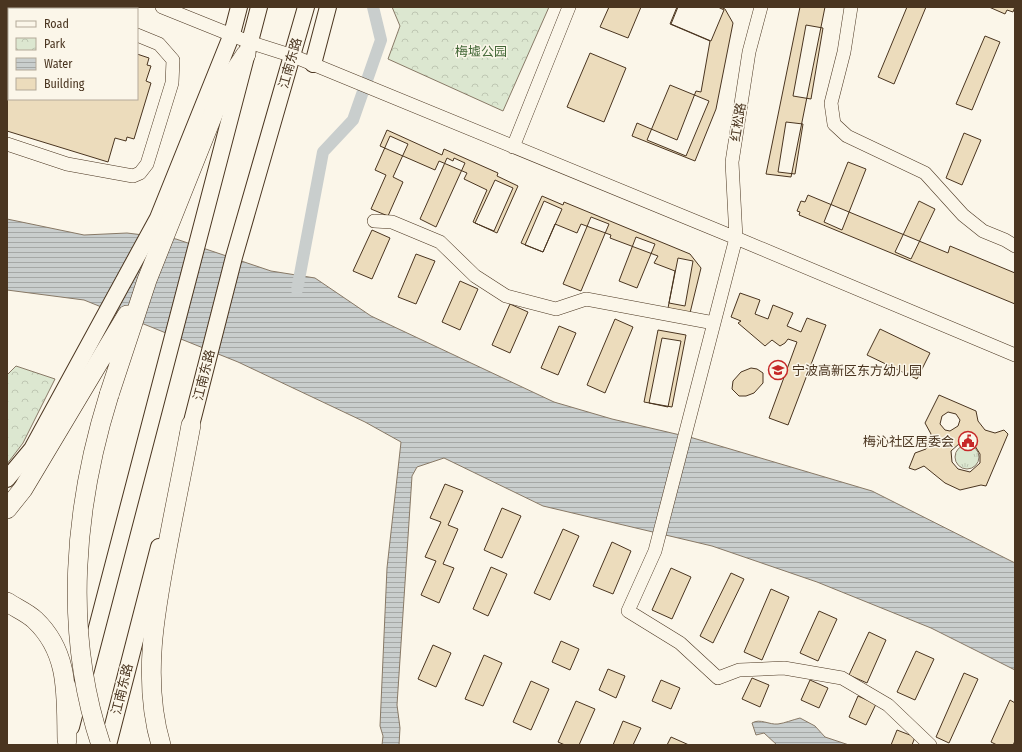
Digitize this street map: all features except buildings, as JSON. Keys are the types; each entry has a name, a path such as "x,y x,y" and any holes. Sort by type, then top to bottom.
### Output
{"highway":[{"path":"7,509 23,490 125,329 147,280 224,87 248,48"},
{"path":"101,745 89,700 80,653 78,576 80,522 93,450 109,395 125,329"},
{"path":"161,745 154,722 151,667 157,600 191,425"},
{"path":"7,602 35,620 57,648 65,681 67,743"}],"main road":[{"path":"7,479 32,449 158,218 232,34 239,7"},
{"path":"67,743 196,243 259,7"},
{"name":"江南东路","path":"108,745 234,257 306,7"},
{"path":"313,64 328,7"}],"street":[{"path":"162,7 232,34 248,48 292,56 313,64 736,238 1015,355"},
{"path":"513,147 570,7"},
{"name":"红松路","path":"761,7 749,52 732,162 736,238 655,551 628,611 680,643 718,678 739,670 784,668 842,678 888,704 930,745"},
{"path":"851,7 844,52 831,103 834,124 847,136 925,174 968,219 983,232 1005,240 1015,246"},
{"path":"7,144 67,164 133,176 140,173 147,164 172,83 173,60 159,44 138,35"},
{"path":"374,221 392,222 440,242 475,276 506,296 556,309 586,299 714,323"}],"green space":[{"name":"梅墟公园","path":"392,7 549,7 503,111 388,59 400,26"},
{"path":"16,366 55,379 23,443 7,464 7,375"},
{"path":"967,445 972,446 978,452 978,462 972,468 967,469 962,468 956,462 955,457 956,452 962,446"}],"water":[{"path":"7,219 84,235 127,233 176,239 271,271 315,278 371,316 554,402 612,419 693,438 872,491 1015,563 1015,670 931,628 817,582 712,546 543,506 444,458 417,467 412,476 397,705 400,728 399,745 382,745 383,736 380,726 387,568 401,442 365,422 238,362 84,300 7,290"},
{"path":"800,718 815,726 825,737 849,745 777,745 764,733 756,735 752,723 761,721 771,724 778,724"}],"waterway":[{"path":"297,290 323,152 353,120 381,40 373,7"}],"place":[{"name":"宁波高新区东方幼儿园","path":"778,370"},
{"name":"梅沁社区居委会","path":"968,441"}]}
